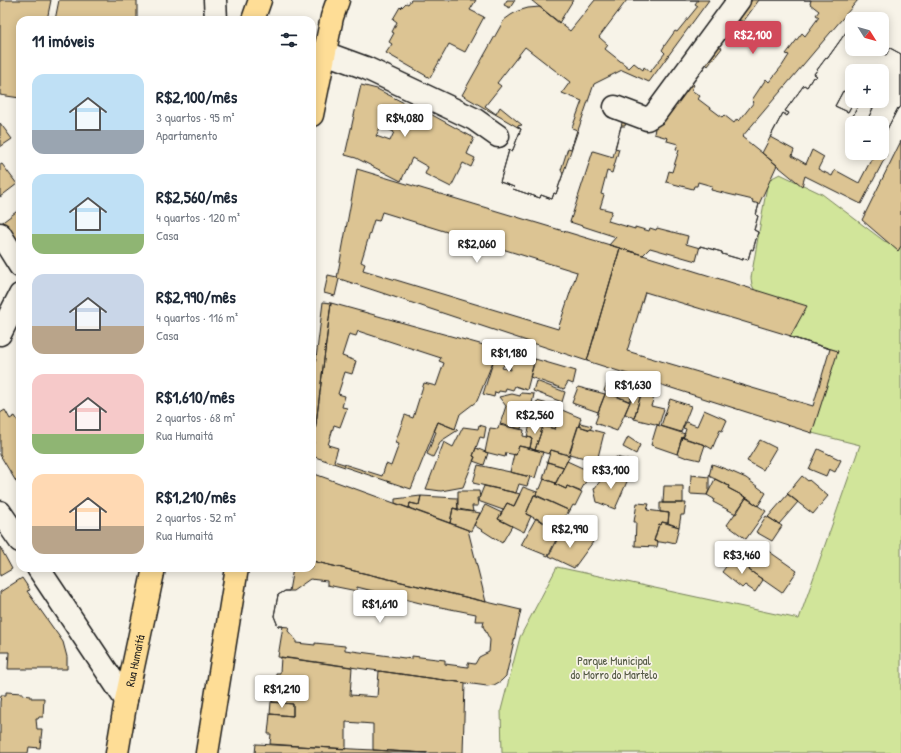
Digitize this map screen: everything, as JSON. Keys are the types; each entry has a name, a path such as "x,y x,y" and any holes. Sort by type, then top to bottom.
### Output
{"main road":[{"path":"254,16 260,0"},
{"path":"316,96 325,53 332,6"},
{"name":"Rua Humaitá","path":"117,753 126,700 153,572"},
{"path":"207,753 236,572"}],"street":[{"path":"215,0 216,16"},
{"path":"615,107 647,119 655,114 739,0"},
{"path":"325,53 366,68 474,119 498,136"},
{"path":"0,234 16,260"},
{"path":"0,334 16,303"},
{"path":"0,512 16,535"},
{"path":"41,572 126,700"}],"green space":[{"name":"Parque Municipal do Morro do Martelo","path":"780,174 822,194 884,241 901,246 901,753 502,753 501,710 520,637 557,567 799,619 860,445 812,433 835,350 790,337 797,325 759,299 752,285 751,278 768,180"}],"building":[{"path":"0,0 51,0 48,16 16,16 16,97 0,95"},
{"path":"59,0 137,0 137,16 56,16"},
{"path":"411,0 476,0 470,10 484,17 465,52 449,44 430,78 386,53 392,44 389,42 394,33 392,32 397,22 393,19 400,7 401,8 406,3 408,4"},
{"path":"507,0 515,0 510,8 504,5"},
{"path":"531,0 573,0 559,23"},
{"path":"595,0 709,0 649,82 622,70 594,84 556,194 554,193 552,199 541,195 540,198 513,189 514,187 500,182 509,150 512,152 521,129 462,95 504,20 511,15 528,8 540,7 570,31"},
{"path":"627,0 698,0 695,4 698,6 677,32 675,31 662,50 665,53 650,72 644,67 643,70 634,63 629,68 605,49 608,45 599,37"},
{"path":"752,0 858,0 848,12 845,12 845,15 742,137 777,165 759,204 756,215 758,216 754,230 758,232 753,250 751,249 748,260 722,254 722,252 700,246 696,261 650,248 643,255 609,245 616,237 570,222 593,151 613,157 623,119 655,128"},
{"path":"759,0 811,0 810,4 819,11 816,15 819,17 805,36 802,33 786,54 789,55 782,66 769,82 766,79 752,100 754,102 739,121 737,119 734,123 724,115 722,117 698,99 700,96 691,90 694,85 692,83 706,64 708,66 722,48 719,46 730,31 731,32 740,20 743,22"},
{"path":"845,34 845,56 889,56 890,48 901,54 901,106 899,109 898,108 889,125 889,116 869,116 873,108 889,108 889,64 845,64 845,92 843,91 835,106 848,112 850,108 857,108 853,116 845,116 845,160 884,160 861,204 805,176 802,186 762,153 783,113 787,116 789,113 785,111 804,85 807,87 813,77 815,78 817,76 814,74 826,58 827,59"},
{"path":"845,34 845,56 889,56 890,48 901,54 901,106 899,109 898,108 889,125 889,116 869,116 873,108 889,108 889,64 845,64 845,92 843,91 835,106 848,112 850,108 857,108 853,116 845,116 845,160 871,160 859,183 835,170 832,176 818,169 824,157 812,150 806,164 792,156 794,150 770,137 783,113 787,116 789,113 785,111 804,85 807,87 813,77 815,78 817,76 814,74 826,58 827,59"},
{"path":"525,47 570,82 562,93 582,101 572,128 577,130 571,149 568,148 561,170 563,174 556,194 554,193 552,199 541,195 540,198 513,189 514,187 500,182 509,150 512,152 521,129 517,126 522,125 500,107 496,114 485,106 501,86 497,83"},
{"path":"361,85 377,89 414,108 416,106 474,138 467,154 475,158 471,167 463,163 451,187 425,174 428,167 412,158 401,181 356,158 345,155","holes":["381,126 394,132 390,141 376,136"]},
{"path":"626,121 655,128 654,134 668,138 667,141 678,144 676,149 679,150 672,172 669,171 666,182 693,189 694,186 697,186 698,182 712,186 711,190 753,200 752,202 759,204 756,215 758,216 754,230 758,232 753,250 751,249 748,260 722,254 722,252 700,246 700,248 686,244 688,236 657,228 656,230 650,228 649,231 635,227 635,229 608,221 612,211 600,208 604,195 601,194 607,171 612,173 619,149 615,148 621,126 625,126"},
{"path":"0,123 12,139 0,147"},
{"path":"901,141 901,246 898,251 862,220"},
{"path":"2,164 16,185 0,197 0,165"},
{"path":"357,169 620,248 587,361 337,278"},
{"path":"16,212 16,246 0,224"},
{"path":"382,212 577,272 558,329 363,270 365,264 361,262 374,220 379,221"},
{"path":"620,248 807,306 790,337 838,351 812,433 587,361"},
{"path":"328,275 339,279 335,296 324,293"},
{"path":"645,292 830,349 813,406 627,351"},
{"path":"323,302 331,303 316,424 316,359"},
{"path":"331,303 498,349 477,401 460,414 455,429 438,422 411,489 316,457 316,424"},
{"path":"358,331 441,358 439,361 444,363 436,386 424,383 413,418 405,415 395,443 399,444 391,466 386,464 382,476 334,461 338,448 328,445 334,425 340,427 347,408 342,407 345,396 338,394 345,372 352,374 356,361 342,356 349,334 356,336"},
{"path":"500,348 535,359 527,390 515,386 513,390 506,388 505,392 495,392 494,397 483,394 494,359 505,363 502,368 511,370 509,361 498,358"},
{"path":"535,359 576,371 573,384 568,382 564,389 530,377"},
{"path":"608,380 635,389 629,401 604,391"},
{"path":"536,381 565,392 562,402 533,391"},
{"path":"578,387 605,394 598,412 572,403"},
{"path":"606,392 630,402 617,431 595,423"},
{"path":"634,392 641,395 634,418 625,414"},
{"path":"521,393 534,394 530,413 525,413 521,429 500,424 506,406 499,397 512,394 520,396"},
{"path":"641,393 654,397 651,406 664,409 659,425 634,419"},
{"path":"670,399 691,406 681,432 661,426"},
{"path":"537,401 562,408 555,429 530,422"},
{"path":"5,410 10,419 15,416 16,418 16,481 0,455 0,413"},
{"path":"562,410 581,418 569,455 551,450 549,454 535,450 543,426 555,429"},
{"path":"704,410 727,420 722,431 720,430 712,449 705,445 683,438 686,429 683,428 686,422 697,426"},
{"path":"438,422 458,430 441,441 433,457 427,454 436,432 434,431"},
{"path":"580,423 592,426 590,430 579,426"},
{"path":"530,424 543,426 535,450 530,448 532,438 527,437"},
{"path":"479,425 486,427 484,438 480,437 473,456 475,457 463,487 441,491 426,489 444,442 453,447 463,427 478,429"},
{"path":"499,425 524,430 523,436 532,438 530,448 519,446 516,455 506,453 505,457 485,452 490,428 498,429"},
{"path":"657,425 685,434 683,438 682,437 677,454 651,445"},
{"path":"578,426 604,433 597,461 569,454"},
{"path":"628,437 640,445 636,454 623,447"},
{"path":"682,437 705,445 700,460 687,458 677,454"},
{"path":"760,440 776,448 763,470 747,461"},
{"path":"519,446 543,452 535,478 510,472 514,454 516,455"},
{"path":"476,448 488,453 484,465 473,461"},
{"path":"818,449 841,460 835,472 829,469 826,476 809,469"},
{"path":"551,450 570,456 564,467 547,462"},
{"path":"616,457 634,462 629,477 612,473"},
{"path":"586,460 608,465 602,480 589,476 591,472 583,468"},
{"path":"567,461 591,472 580,492 567,486 566,489 555,484"},
{"path":"548,462 564,467 556,483 543,479"},
{"path":"712,464 746,478 766,493 758,506 749,499 728,488 729,486 709,476"},
{"path":"478,465 530,477 527,486 519,484 516,493 473,483"},
{"path":"609,472 629,477 615,509 597,502 594,489 601,480 603,481"},
{"path":"316,474 468,530 486,602 316,562"},
{"path":"691,475 709,477 709,490 707,495 690,494"},
{"path":"802,476 828,496 813,514 787,494"},
{"path":"544,479 556,483 555,484 566,489 567,486 582,492 575,506 573,505 568,514 568,510 536,495"},
{"path":"715,479 749,499 746,498 736,514 713,502 714,499 707,495"},
{"path":"484,486 520,494 514,506 507,503 503,510 478,501"},
{"path":"664,486 683,486 683,503 663,503"},
{"path":"523,487 537,492 536,495 534,495 526,514 531,516 524,532 498,519 507,503 514,506"},
{"path":"458,491 479,491 480,498 477,498 478,506 472,506 473,512 458,510"},
{"path":"788,494 798,502 779,524 768,517"},
{"path":"534,495 568,510 559,530 526,514"},
{"path":"421,496 419,505 410,503 409,508 395,503 395,499"},
{"path":"421,496 457,498 458,510 453,508 450,523 409,508 410,503 419,505"},
{"path":"746,498 766,511 746,539 727,525"},
{"path":"637,503 649,504 647,510 669,513 668,523 662,522 661,525 659,524 654,541 658,542 657,547 635,546 636,522 634,522"},
{"path":"660,503 686,503 684,515 681,515 679,527 668,523 669,513 660,512"},
{"path":"485,505 502,513 498,519 512,526 502,543 474,525"},
{"path":"453,508 480,513 471,531 450,523"},
{"path":"766,516 782,526 772,541 756,532"},
{"path":"536,518 561,530 548,556 521,545"},
{"path":"662,522 679,527 675,543 667,541 666,543 654,541 659,524 661,525"},
{"path":"562,530 580,539 581,536 593,542 574,568 549,556"},
{"path":"753,543 763,550 764,548 797,571 782,593 749,570 750,567 741,561"},
{"path":"0,547 12,569 0,576"},
{"path":"734,556 750,567 749,570 763,580 755,592 745,585 742,588 722,572"},
{"path":"316,562 521,610 506,676 494,685 487,686 278,657 283,626 278,626 274,616 278,595 285,591 289,591 292,572 316,572"},
{"path":"22,578 30,590 27,591 63,642 67,657 67,669 8,669 9,652 0,652 0,592"},
{"path":"310,579 327,581 327,585 357,591 357,587 420,603 476,614 475,621 484,621 483,626 490,640 489,652 479,657 475,664 468,663 468,667 445,664 445,660 412,656 412,659 345,650 345,646 296,643 296,640 288,631 289,627 278,626 274,616 278,595 285,591 293,591"},
{"path":"281,657 352,667 350,695 377,697 379,671 465,683 463,753 373,750 373,724 346,722 346,749 270,744 271,734 268,734 270,714 293,716 293,704 272,702 272,698 275,698 276,673 280,673"},
{"path":"6,692 23,693 23,695 31,696 31,698 44,698 43,717 36,719 37,729 42,729 40,748 29,747 28,753 0,753 0,702 1,695 6,695"},
{"path":"271,702 293,704 293,716 270,714"},
{"path":"256,744 373,750 427,753 255,753"}]}
